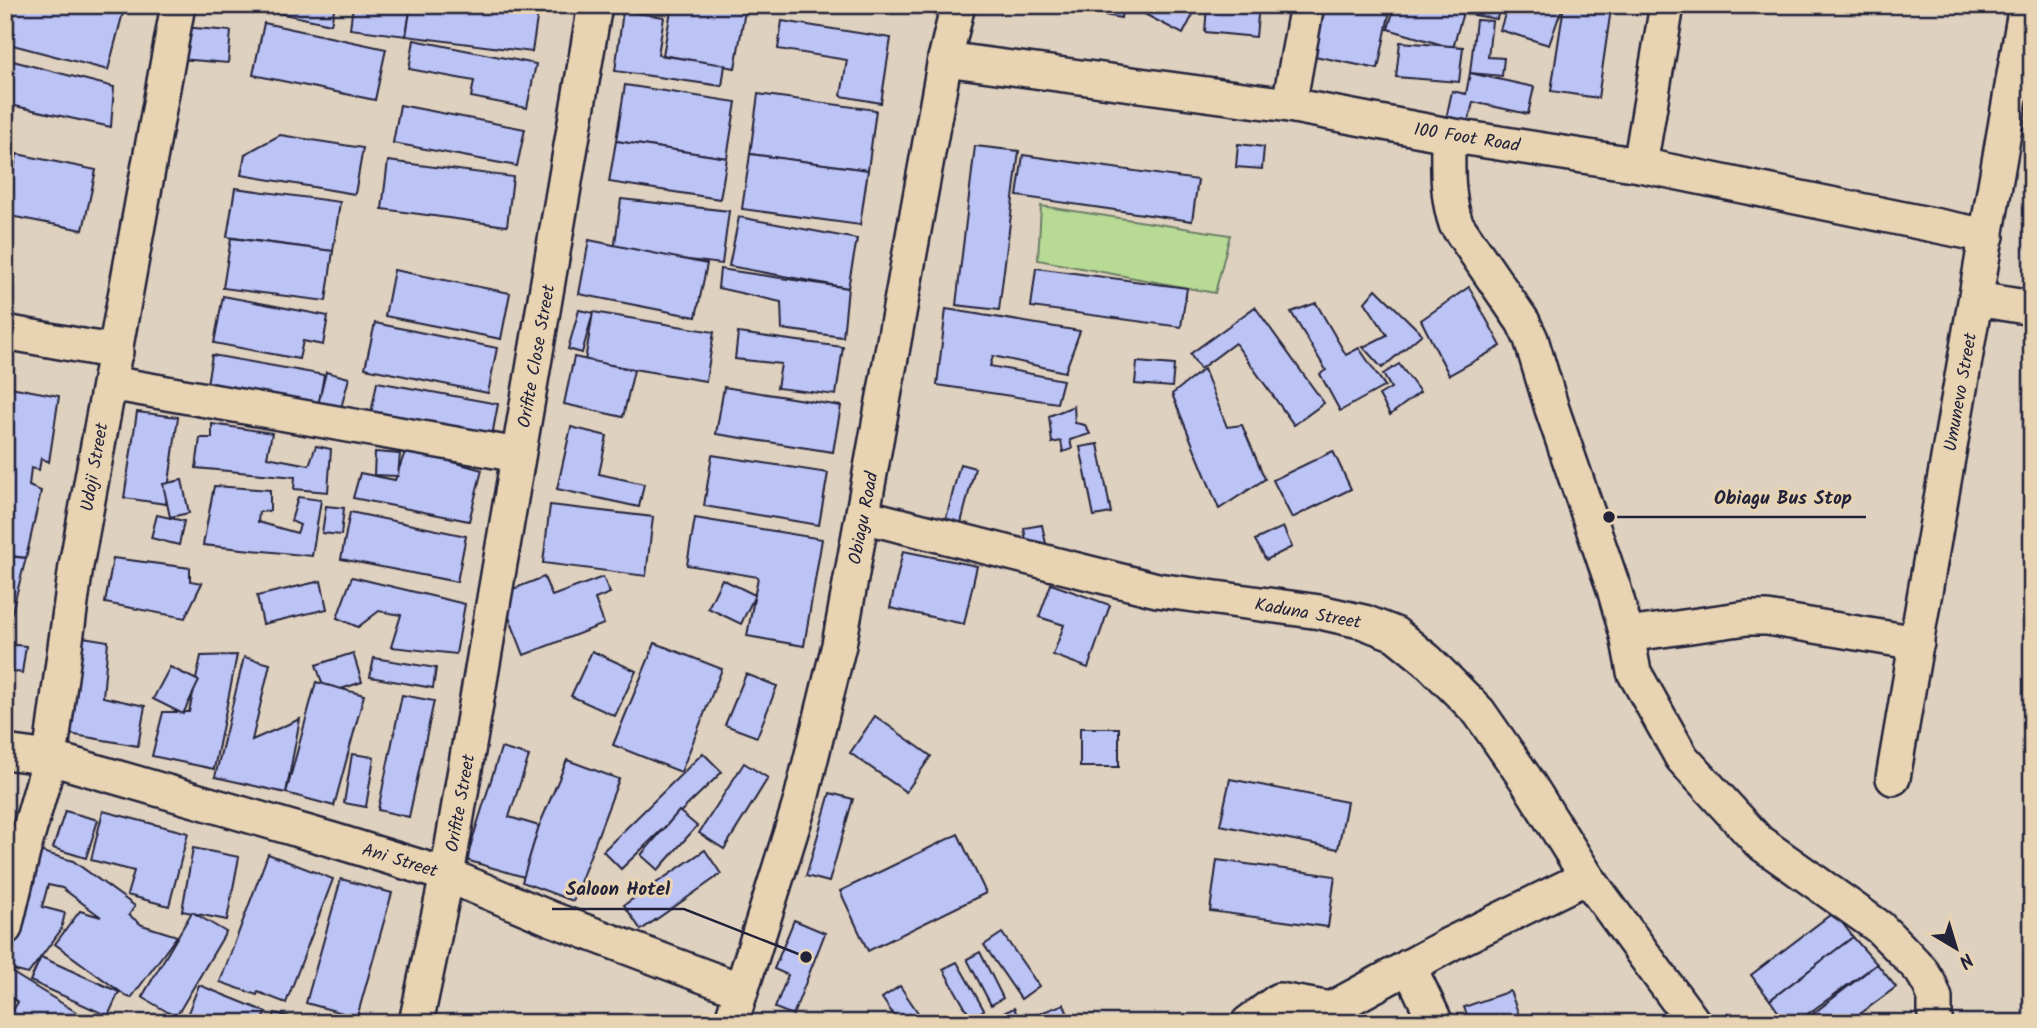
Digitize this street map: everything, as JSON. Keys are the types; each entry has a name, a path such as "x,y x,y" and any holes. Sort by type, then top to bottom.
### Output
{"street":[{"name":"Udoji Street","path":"5,928 50,758 76,566 178,5"},
{"name":"Orifite Close Street","path":"477,706 595,5"},
{"name":"Obiagu Road","path":"731,1023 800,803 839,645 945,59 958,5"},
{"path":"1289,105 1307,5"},
{"path":"1640,165 1667,5"},
{"name":"Umunevo Street","path":"1893,778 2026,5"},
{"name":"100 Foot Road","path":"945,59 1289,105 1448,135 1640,165 1987,236"},
{"path":"1448,135 1448,186 1450,206 1456,224 1523,321 1531,338 1552,409 1614,589 1634,672 1682,758 1759,842 1879,927 1921,970 1935,998 1935,1023"},
{"path":"1976,299 2032,308"},
{"path":"5,332 113,367 518,455"},
{"name":"Kaduna Street","path":"863,516 1157,590 1320,612 1364,622 1395,634 1427,660 1479,712 1525,778 1587,877 1694,1023"},
{"path":"1627,635 1747,618 1767,618 1917,643"},
{"name":"Orifite Street","path":"416,1023 447,875 477,706"},
{"name":"Ani Street","path":"5,752 50,758 447,875 552,919 741,990"},
{"path":"1248,1023 1279,1000 1331,1009 1409,966 1587,877"},
{"path":"1409,966 1436,1023"}],"green space":[{"path":"1041,206 1230,235 1215,293 1038,260"}],"building":[{"path":"10,5 125,5 108,70 5,43 5,24"},
{"path":"267,5 335,5 331,24 265,10"},
{"path":"353,5 411,5 406,36 350,29"},
{"path":"411,5 539,5 532,52 406,36"},
{"path":"672,5 746,5 735,68 663,55"},
{"path":"1050,5 1123,5 1121,18"},
{"path":"1127,5 1198,5 1183,34"},
{"path":"1207,5 1259,5 1256,37 1205,32"},
{"path":"1316,5 1391,5 1378,69 1305,54"},
{"path":"1395,5 1465,5 1453,48 1388,29"},
{"path":"1476,5 1500,5 1497,19 1474,15"},
{"path":"1508,5 1563,5 1549,45 1500,30"},
{"path":"1564,5 1611,9 1598,98 1551,91"},
{"path":"623,11 664,17 658,55 725,65 722,86 615,71"},
{"path":"1476,20 1492,21 1488,57 1504,58 1502,76 1470,73"},
{"path":"782,21 891,38 881,103 841,96 847,60 778,49"},
{"path":"264,23 386,49 375,100 253,75"},
{"path":"182,27 231,31 228,63 180,59"},
{"path":"414,40 536,64 527,108 471,97 474,81 409,69"},
{"path":"1400,42 1463,47 1459,82 1396,77"},
{"path":"5,59 114,87 111,127 15,106 5,135"},
{"path":"1470,73 1534,87 1528,114 1473,102 1467,128 1445,124 1452,91 1466,94"},
{"path":"625,85 736,102 727,158 616,141"},
{"path":"758,94 876,110 868,170 750,154"},
{"path":"400,105 525,129 517,166 393,143"},
{"path":"280,135 363,148 355,194 241,175 245,154"},
{"path":"616,141 727,158 720,199 609,182"},
{"path":"1238,144 1264,147 1262,169 1236,167"},
{"path":"975,146 1019,151 999,310 956,305"},
{"path":"17,154 96,170 83,230 5,215"},
{"path":"750,154 868,170 860,225 742,209"},
{"path":"1023,155 1198,180 1192,221 1017,196"},
{"path":"388,161 513,177 507,226 382,209"},
{"path":"235,188 340,202 333,251 227,237"},
{"path":"621,199 729,211 722,264 614,251"},
{"path":"739,217 857,239 848,288 729,266"},
{"path":"231,238 333,251 326,301 223,288"},
{"path":"589,240 707,264 696,317 579,294"},
{"path":"1036,268 1187,288 1181,327 1031,307"},
{"path":"720,269 848,288 843,337 782,329 781,302 718,288"},
{"path":"394,270 510,293 501,339 385,316"},
{"path":"1469,287 1501,346 1449,375 1421,320"},
{"path":"1376,289 1422,334 1382,368 1363,347 1387,335 1365,302"},
{"path":"223,296 328,316 323,345 303,341 299,359 214,343"},
{"path":"1316,303 1346,355 1359,348 1385,386 1340,411 1320,374 1326,370 1291,312"},
{"path":"1255,307 1324,403 1294,425 1235,343 1200,369 1190,354"},
{"path":"946,309 1080,331 1065,372 993,356 990,366 1063,380 1057,403 937,385"},
{"path":"579,310 593,313 582,353 568,349"},
{"path":"593,312 714,332 706,381 585,361"},
{"path":"375,323 497,348 488,393 365,368"},
{"path":"738,333 843,347 836,395 777,388 781,364 735,359"},
{"path":"212,355 324,375 318,409 206,390"},
{"path":"574,357 634,370 623,417 564,404"},
{"path":"1137,362 1174,365 1172,387 1135,384"},
{"path":"1399,364 1420,392 1390,415 1379,395 1391,388 1383,374"},
{"path":"1204,369 1227,427 1242,425 1265,479 1219,509 1172,394"},
{"path":"326,372 349,378 337,423 315,417"},
{"path":"377,382 498,404 491,441 370,419"},
{"path":"5,386 59,396 49,462 41,458 39,470 31,468 29,486 41,491 26,558 5,555 5,484 8,484 9,466 5,464 5,451 12,417 5,416"},
{"path":"724,387 841,406 833,452 716,434"},
{"path":"1074,406 1075,423 1085,425 1090,434 1070,440 1072,449 1063,452 1061,441 1052,443 1049,416"},
{"path":"137,412 178,417 166,504 124,498"},
{"path":"212,424 272,433 267,457 309,465 316,446 331,449 328,492 294,489 295,477 196,468 200,438 212,438"},
{"path":"571,427 607,436 599,474 644,484 639,507 557,489"},
{"path":"1098,444 1111,513 1094,516 1080,447"},
{"path":"406,449 482,470 469,521 353,498 360,473 395,480"},
{"path":"1333,451 1351,489 1292,518 1273,480"},
{"path":"375,452 400,454 398,476 374,475"},
{"path":"712,455 828,473 819,525 704,506"},
{"path":"960,464 975,468 959,531 944,527"},
{"path":"182,480 189,513 170,517 163,484"},
{"path":"214,486 270,490 270,511 259,512 258,522 297,533 300,525 291,521 298,497 321,500 312,556 203,545"},
{"path":"550,505 653,517 646,576 543,563"},
{"path":"326,506 344,508 341,535 322,533"},
{"path":"350,512 466,536 457,582 341,559"},
{"path":"157,515 184,521 179,545 151,538"},
{"path":"695,518 822,539 804,646 747,636 758,577 687,565"},
{"path":"1042,525 1046,544 1027,548 1024,528"},
{"path":"1283,527 1292,547 1266,560 1255,540"},
{"path":"903,551 977,566 964,624 890,608"},
{"path":"5,556 26,558 9,623 5,622"},
{"path":"113,558 190,568 190,581 202,583 185,618 105,603"},
{"path":"352,577 465,604 456,654 391,647 401,615 379,611 358,627 337,618"},
{"path":"544,577 552,596 603,577 610,593 595,599 604,624 524,655 500,594"},
{"path":"722,579 755,595 741,624 708,608"},
{"path":"321,581 327,609 263,624 257,596"},
{"path":"1051,584 1110,605 1088,668 1053,655 1064,625 1039,617"},
{"path":"83,637 108,641 103,697 145,706 138,746 69,734"},
{"path":"655,643 722,669 681,772 613,745"},
{"path":"5,644 26,646 22,673 5,670"},
{"path":"592,651 636,671 615,716 571,696"},
{"path":"353,653 362,682 326,694 316,665"},
{"path":"237,655 214,769 152,756 163,712 189,712 201,656"},
{"path":"244,657 270,664 252,740 300,719 286,793 215,777"},
{"path":"374,658 436,668 433,688 370,677"},
{"path":"170,667 199,681 183,714 153,699"},
{"path":"746,674 777,686 757,737 725,725"},
{"path":"316,682 364,695 334,806 286,793"},
{"path":"402,695 434,701 409,817 378,810"},
{"path":"875,716 931,756 906,792 850,753"},
{"path":"1080,728 1119,728 1119,767 1080,767"},
{"path":"501,748 529,756 509,817 539,826 524,877 466,860"},
{"path":"703,753 722,772 621,869 603,851"},
{"path":"352,754 374,757 366,807 344,803"},
{"path":"567,760 619,779 573,901 522,882 539,826"},
{"path":"744,763 768,778 724,849 699,833"},
{"path":"1230,779 1347,802 1338,849 1220,825"},
{"path":"830,793 853,799 829,882 806,876"},
{"path":"65,811 98,820 86,858 53,848"},
{"path":"103,811 188,833 169,906 127,895 134,871 91,860"},
{"path":"679,811 697,826 658,870 641,855"},
{"path":"958,834 986,893 868,951 840,891"},
{"path":"193,848 239,857 227,920 182,911"},
{"path":"705,850 721,874 641,930 624,905"},
{"path":"39,851 73,861 135,906 129,915 142,925 177,936 131,998 55,944 80,911 101,917 62,888 48,885 42,907 65,913 61,930 28,974 5,968"},
{"path":"268,854 333,879 286,1003 220,982"},
{"path":"1217,860 1335,876 1328,927 1210,911"},
{"path":"341,879 392,893 357,1017 306,1003"},
{"path":"192,912 226,932 176,1017 142,997"},
{"path":"1834,912 1853,937 1770,1000 1751,975"},
{"path":"794,920 825,933 793,1015 775,1008 788,975 774,969"},
{"path":"1002,933 1039,986 1021,999 984,945"},
{"path":"1853,937 1877,964 1795,1023 1786,1023 1770,1000"},
{"path":"980,952 1003,998 991,1005 967,959"},
{"path":"41,957 119,992 108,1016 30,981"},
{"path":"957,962 984,1010 971,1018 943,969"},
{"path":"1877,964 1896,987 1848,1023 1801,1023"},
{"path":"11,972 94,1023 5,1023 18,1002 5,994 5,981"},
{"path":"199,985 266,1012 262,1023 184,1023"},
{"path":"900,986 925,1023 899,1023 882,998"},
{"path":"1510,991 1522,1023 1470,1023 1464,1007"},
{"path":"1064,1004 1071,1023 1033,1023 1030,1017"},
{"path":"1014,1008 1021,1023 982,1023"},
{"path":"275,1013 294,1018 293,1023 272,1023"}],"place":[{"name":"Obiagu Bus Stop","path":"1609,517"},
{"name":"Saloon Hotel","path":"806,957"}]}
